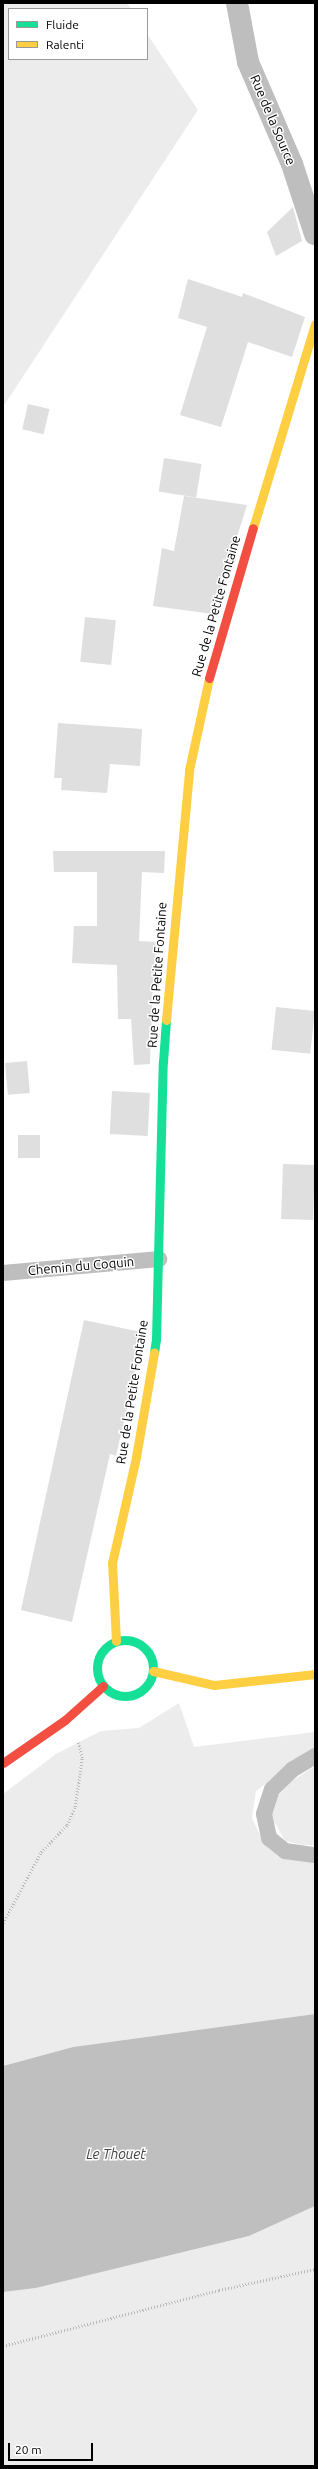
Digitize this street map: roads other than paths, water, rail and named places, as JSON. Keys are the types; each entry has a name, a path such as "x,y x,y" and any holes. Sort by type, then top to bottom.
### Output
{"street":[{"name":"Rue de la Source","path":"238,3 248,62 292,164 315,234"},
{"name":"Rue de la Petite Fontaine","path":"116,1641 112,1588 112,1563 136,1457 156,1339 163,1062 177,886 189,770 213,656 315,324"},
{"path":"116,1641 135,1641 143,1646 153,1661 153,1671 145,1688 128,1696 114,1694 103,1686 97,1673 98,1660 108,1645 116,1641"},
{"path":"153,1671 214,1685 315,1674"},
{"path":"3,1762 65,1720 103,1686"}],"lane":[{"name":"Chemin du Coquin","path":"3,1273 159,1259"},
{"path":"315,1756 293,1770 272,1789 264,1814 269,1838 285,1851 315,1855"}],"water":[{"name":"Le Thouet","path":"315,2014 315,2206 249,2236 36,2288 3,2292 3,2066 73,2047"}]}
